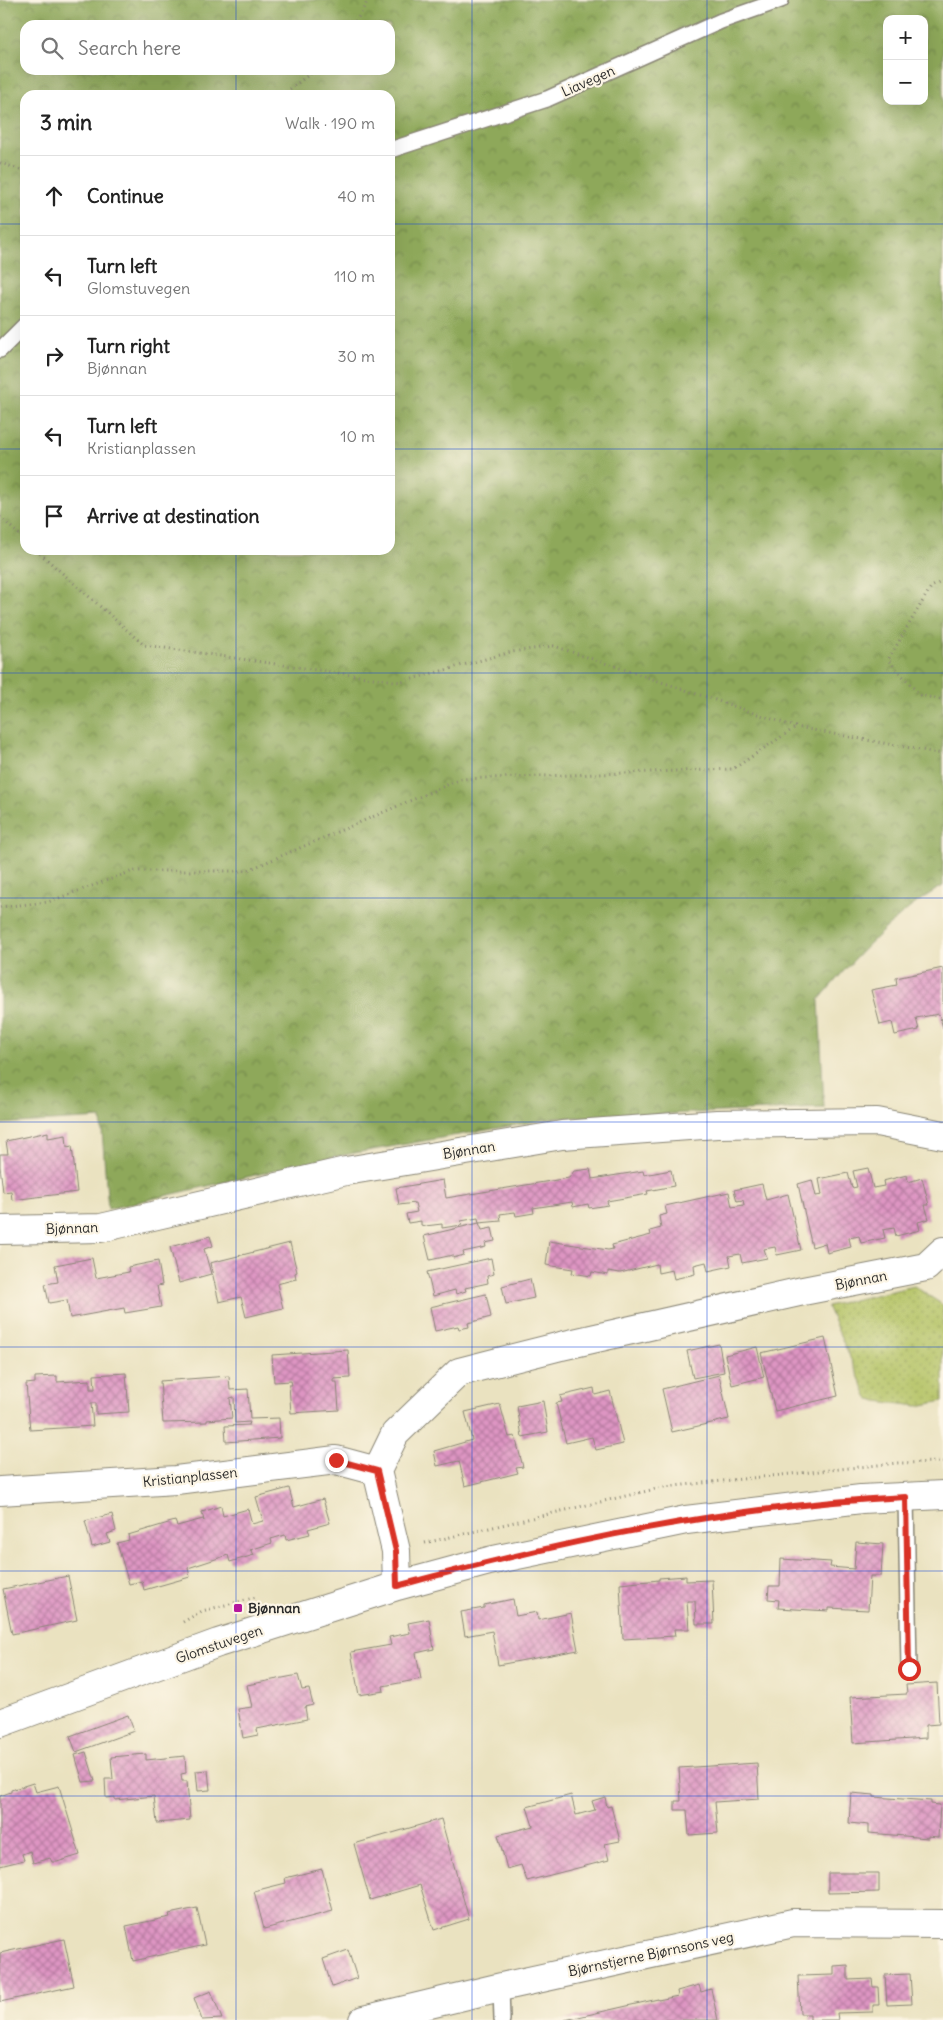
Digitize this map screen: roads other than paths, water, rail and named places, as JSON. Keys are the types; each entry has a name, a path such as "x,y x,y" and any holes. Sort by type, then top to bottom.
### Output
{"street":[{"name":"Bjønnan","path":"0,1230 101,1228 346,1171 562,1135 717,1124 877,1122 943,1135"},
{"name":"Bjønnan","path":"377,1471 395,1434 459,1372 561,1346 803,1291 926,1267 943,1251"},
{"name":"Kristianplassen","path":"0,1491 176,1480 336,1460 377,1471"},
{"path":"377,1471 396,1551 397,1586"},
{"name":"Glomstuvegen","path":"0,1723 218,1643 397,1586 489,1561 686,1520 861,1499 943,1495"},
{"name":"Bjørnstjerne Bjørnsons veg","path":"363,2020 501,1987 793,1923 943,1924"}],"lane":[{"name":"Liavegen","path":"395,148 547,99 721,21 781,0"},
{"path":"0,350 20,329"},
{"path":"906,1497 909,1669"},
{"path":"501,1987 502,2020"}],"place":[{"name":"Bjønnan","path":"238,1608"}]}
